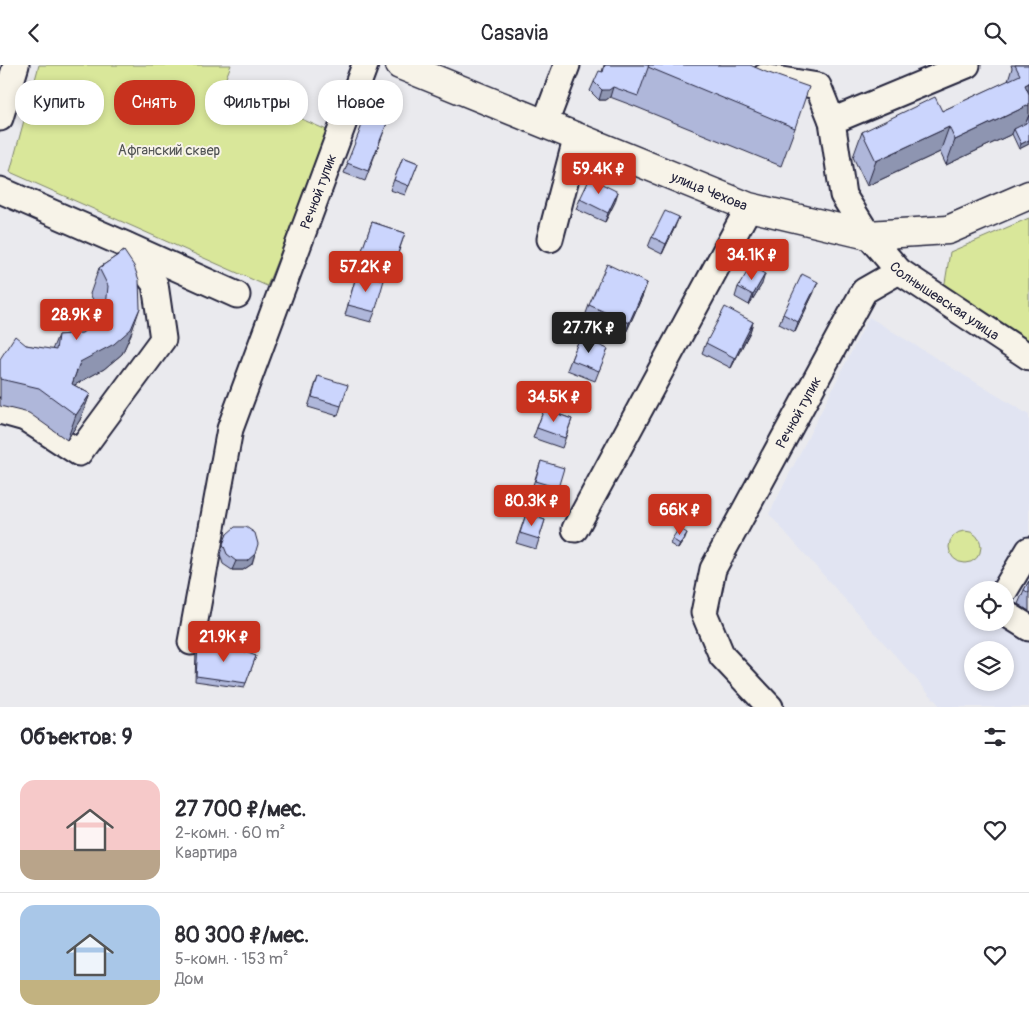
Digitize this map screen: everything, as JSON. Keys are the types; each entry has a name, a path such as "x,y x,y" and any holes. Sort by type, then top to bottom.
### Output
{"main road":[{"name":"улица Чехова","path":"400,65 749,207 868,235 948,230 1029,195"}],"street":[{"path":"0,118 16,65"},
{"name":"Речной тупик","path":"191,642 230,429 365,65"},
{"path":"545,123 566,65"},
{"path":"832,121 967,65"},
{"name":"Солнышевская улица","path":"740,73 818,86 832,121 843,195 868,235 899,271 1029,357"},
{"path":"550,239 578,136"},
{"path":"0,190 237,295"},
{"path":"576,529 749,207"},
{"path":"0,411 25,418 79,453 163,339 156,284 126,245"},
{"name":"Речной тупик","path":"770,707 722,656 704,613 713,569 864,291 899,271"},
{"path":"1010,581 1029,550"},
{"path":"1014,619 1029,628"}],"shaded area":[{"path":"869,317 1029,415 1029,707 941,707 769,514"}],"green space":[{"name":"Афганский сквер","path":"39,65 231,65 225,80 205,80 205,125 308,125 308,122 329,131 267,286 10,172 23,125 104,125 104,80 35,80"},
{"path":"1029,218 1029,343 944,289 950,252"},
{"path":"965,531 971,532 976,536 980,541 980,553 976,558 971,562 965,563 959,562 954,558 950,553 949,547 950,541 954,536 959,532"}],"building":[{"path":"605,65 649,65 638,96 613,87 609,90 602,90 594,82 599,71 603,72"},
{"path":"649,65 750,65 809,87 795,128 648,67"},
{"path":"1015,65 1029,65 1029,83 1025,85 1029,94 1029,105 955,140 949,127 876,161 862,132 935,97 942,111 1020,75"},
{"path":"1029,115 1029,140 1021,144 1014,129 1026,123"},
{"path":"362,125 386,125 368,171 347,163"},
{"path":"403,157 418,163 409,186 394,180"},
{"path":"590,178 618,192 608,213 580,199"},
{"path":"665,211 679,217 666,244 652,237"},
{"path":"372,222 405,233 393,267 360,256"},
{"path":"124,251 134,266 139,280 140,308 131,329 114,344 80,362 72,384 90,394 76,415 39,388 0,379 0,359 15,336 26,345 56,350 58,335 82,333 100,319 106,307 108,286 99,268"},
{"path":"607,264 647,283 629,323 589,305"},
{"path":"751,266 765,274 753,295 738,287"},
{"path":"357,273 384,280 375,312 348,305"},
{"path":"802,274 818,282 798,322 783,314"},
{"path":"725,307 753,322 735,358 706,343"},
{"path":"580,337 608,349 599,371 571,360"},
{"path":"318,376 348,385 341,406 312,397"},
{"path":"544,409 572,419 565,438 537,428"},
{"path":"541,461 564,468 558,488 535,481"},
{"path":"526,514 545,520 539,539 520,533"},
{"path":"235,527 246,527 255,533 258,544 255,554 247,561 236,561 227,554 223,544 227,534"},
{"path":"679,528 687,533 680,544 672,539"},
{"path":"1029,581 1029,593 1024,590"},
{"path":"227,645 256,656 246,683 196,676 198,646"}]}
